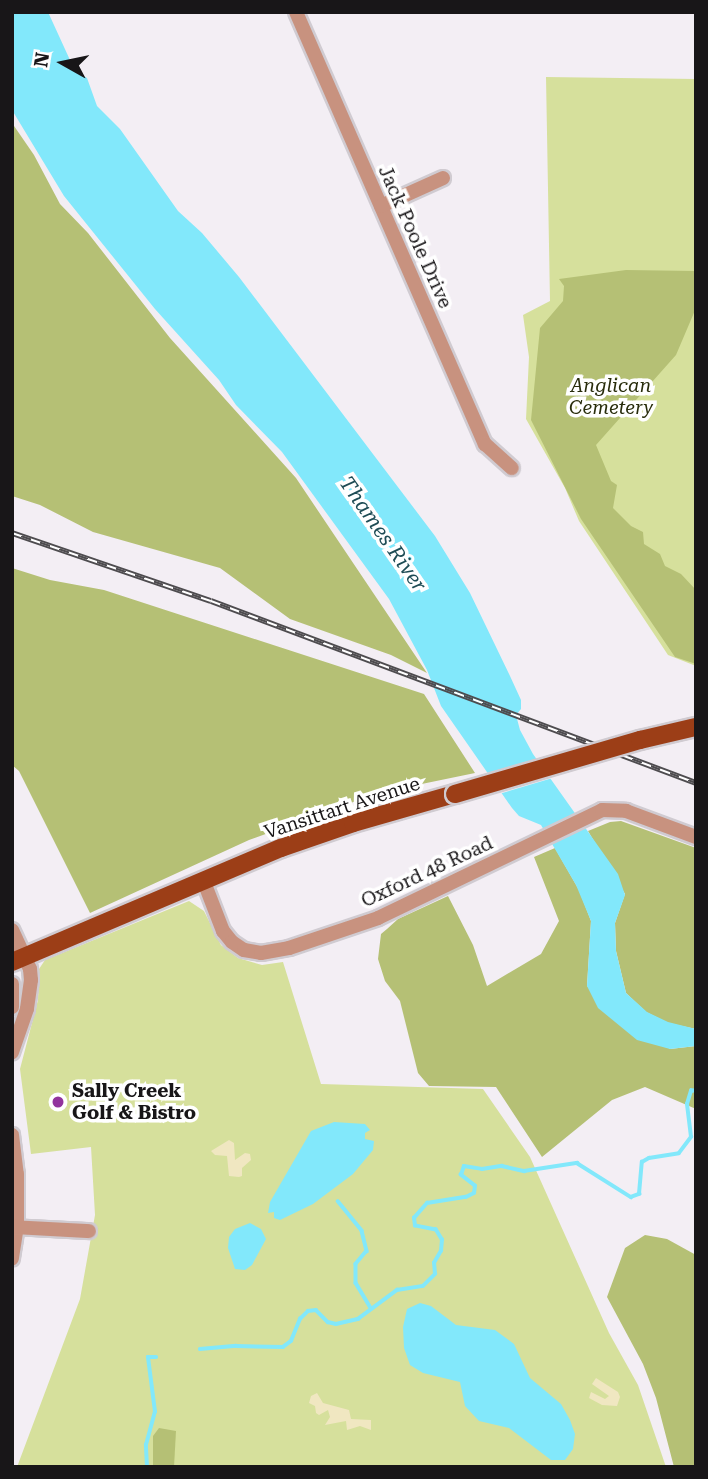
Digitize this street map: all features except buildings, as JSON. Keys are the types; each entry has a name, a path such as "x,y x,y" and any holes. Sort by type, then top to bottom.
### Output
{"main road":[{"name":"Vansittart Avenue","path":"18,960 281,848 341,827 640,740 696,727"}],"street":[{"name":"Jack Poole Drive","path":"296,12 485,443 512,468"},
{"path":"381,206 443,178"},
{"name":"Oxford 48 Road","path":"204,883 223,931 232,943 244,950 261,953 289,948 379,918 601,810 626,811 696,837"},
{"path":"12,930 18,960 30,970 30,996 12,1052"},
{"path":"12,984 12,1007"},
{"path":"12,1135 17,1164 12,1259"},
{"path":"15,1226 89,1231"}],"green space":[{"name":"Anglican Cemetery","path":"546,77 696,79 696,666 668,655 579,521 565,488 526,419 529,357 523,315 550,301"},
{"path":"12,123 34,155 60,204 88,233 170,338 296,478 427,673 391,655 290,619 220,568 93,532 40,505 12,496"},
{"path":"626,270 696,271 696,308 676,355 596,445 611,481 617,485 613,508 631,526 643,532 644,544 660,554 665,566 681,574 696,590 696,664 675,657 581,519 531,420 540,328 563,301 564,286 559,279"},
{"path":"12,568 50,580 104,590 424,694 475,773 378,793 249,840 90,913 19,771 12,765"},
{"path":"621,821 696,848 696,1029 668,1023 646,1012 626,993 616,951 615,923 625,894 588,831 610,822"},
{"path":"555,848 579,890 591,921 587,986 670,1049 696,1046 696,1109 645,1087 612,1100 542,1157 496,1087 429,1086 418,1073 400,1001 385,981 378,959 381,934 398,919 448,896 473,945 487,986 541,954 559,921 534,857"},
{"path":"189,901 204,911 221,945 238,958 262,965 283,962 321,1084 483,1089 530,1157 609,1333 638,1385 666,1467 17,1467 80,1299 95,1215 91,1147 31,1154 20,1069 38,1000 39,969 45,960"},
{"path":"645,1235 667,1239 696,1255 696,1467 674,1467 656,1398 643,1364 607,1297 625,1248"},
{"path":"159,1428 176,1431 174,1467 153,1467 153,1436"}],"sand":[{"path":"229,1140 234,1143 235,1160 245,1153 250,1154 251,1160 242,1168 242,1176 239,1177 229,1176 227,1156 215,1155 211,1151"},
{"path":"596,1378 618,1392 620,1397 617,1406 602,1405 589,1398 591,1392 605,1399 609,1396 592,1384"},
{"path":"317,1393 323,1403 349,1410 351,1419 371,1420 371,1430 360,1426 347,1430 346,1421 325,1425 330,1417 328,1410 319,1415 315,1406 309,1403 311,1396"}],"water":[{"name":"Thames River","path":"12,12 48,12 75,71 87,78 97,106 120,129 178,211 202,233 239,277 435,536 470,593 521,700 521,709 516,715 520,730 533,754 618,874 625,895 615,923 616,951 626,993 647,1012 668,1022 696,1029 696,1046 670,1049 637,1040 598,1008 587,986 591,921 576,885 541,825 519,816 512,808 441,706 427,670 389,599 282,452 236,405 219,380 155,309 64,196 12,110"},
{"path":"334,1122 365,1124 370,1130 365,1133 365,1139 374,1141 373,1150 353,1174 313,1204 280,1220 274,1218 274,1212 268,1213 270,1202 311,1131"},
{"path":"250,1223 261,1229 266,1239 252,1265 245,1270 235,1269 228,1248 229,1237 235,1229"},
{"path":"420,1303 431,1306 456,1325 495,1330 514,1344 530,1378 561,1404 570,1420 575,1434 573,1449 565,1460 551,1460 509,1428 479,1421 465,1406 460,1382 423,1373 410,1365 404,1348 403,1327 407,1309"}],"pier":[{"path":"541,758 556,777 499,794 485,774"}],"waterway":[{"path":"200,1349 236,1346 283,1347 291,1341 300,1319 308,1311 316,1310 328,1322 336,1324 358,1319 397,1290 423,1286 435,1274 434,1263 441,1251 442,1240 436,1230 415,1226 414,1218 427,1203 466,1197 474,1193 475,1186 461,1175 464,1166 482,1169 502,1166 524,1171 577,1163 631,1197 639,1194 642,1162 649,1158 679,1153 691,1137 687,1104 691,1091 696,1090"},
{"path":"338,1201 362,1231 367,1251 356,1264 356,1283 371,1308"},
{"path":"147,1467 146,1445 155,1412 148,1357 156,1357"}],"railway":[{"path":"12,533 211,601 696,783"}],"place":[{"name":"Sally Creek Golf & Bistro","path":"58,1102"}]}
